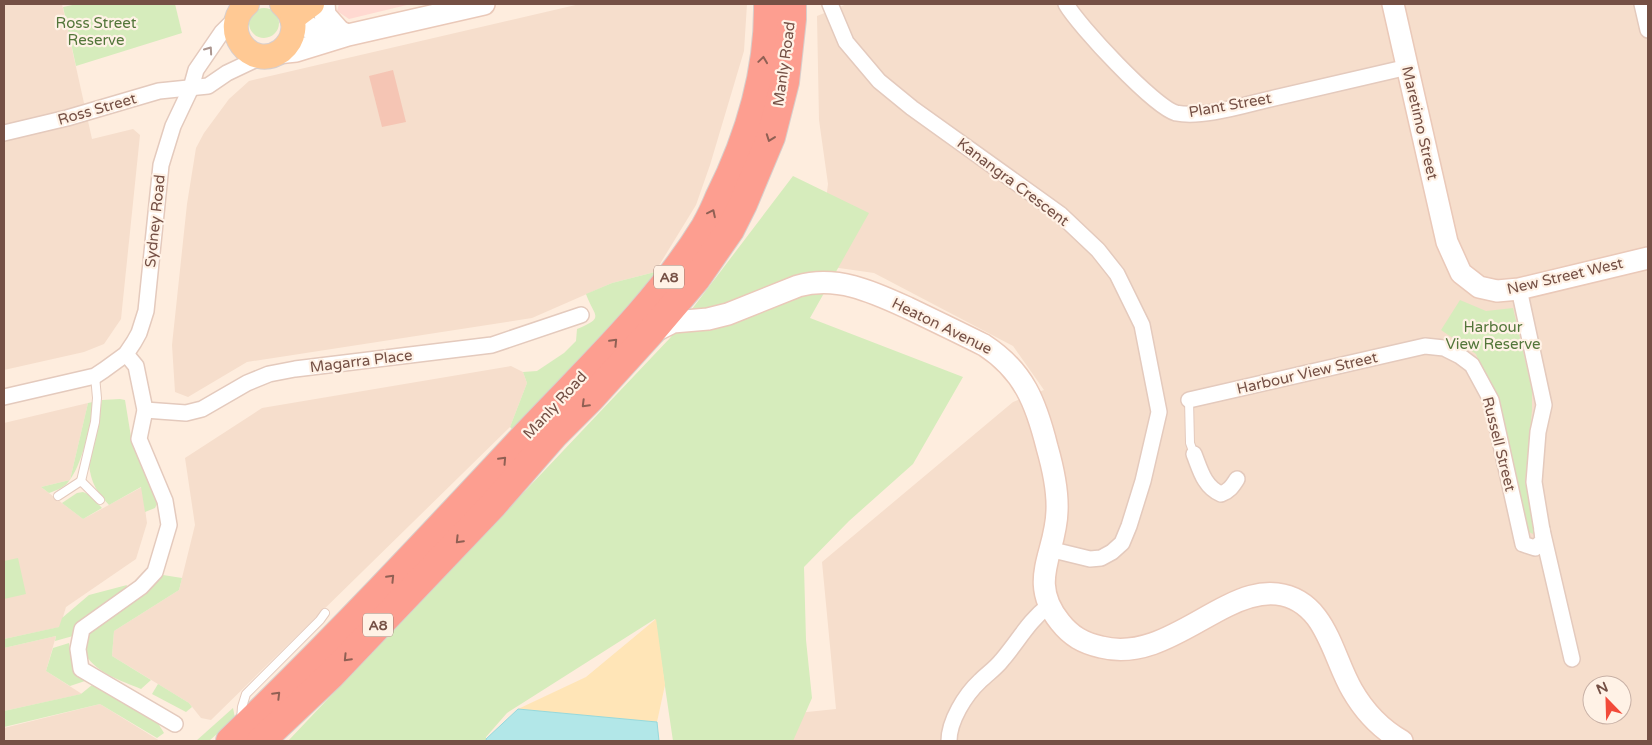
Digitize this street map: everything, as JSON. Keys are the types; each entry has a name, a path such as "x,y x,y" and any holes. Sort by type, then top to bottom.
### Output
{"highway":[{"name":"Manly Road","path":"247,738 396,573 622,334 674,272 705,226 733,170 748,130 760,80 768,26 768,4"},
{"name":"Manly Road","path":"247,738 338,668 590,399 696,279 730,230 771,137 785,82 792,4"}],"main road":[{"path":"238,10 236,32 242,45 249,52 270,54 285,47 291,40 293,30 289,14 312,4"}],"street":[{"path":"324,4 325,15 344,33"},
{"path":"190,88 208,86 227,73 270,54 296,51 344,33 484,4"},
{"name":"Kanangra Crescent","path":"830,4 846,42 879,81 912,108 1060,214 1098,250 1116,274 1142,325 1158,412 1144,481 1122,543 1102,558 1090,558 1049,549"},
{"name":"Plant Street","path":"1066,4 1080,24 1145,91 1162,105 1175,112 1190,114 1235,107 1408,68"},
{"name":"Maretimo Street","path":"1393,4 1447,242"},
{"path":"1642,4 1648,30"},
{"name":"Sydney Road","path":"126,354 139,332 146,310 161,165 173,126 196,70 238,10"},
{"path":"289,14 314,30 344,33"},
{"name":"Ross Street","path":"4,133 67,118 159,91 190,88"},
{"name":"New Street West","path":"1447,242 1461,274 1479,288 1497,291 1519,289 1648,258"},
{"path":"696,279 695,289 698,302 702,308 716,317"},
{"name":"Heaton Avenue","path":"651,332 673,322 716,317 804,284 823,282 872,292 984,345 998,354 1010,365 1029,392 1042,426 1049,455 1056,497 1056,520 1043,588 1049,605"},
{"name":"Russell Street","path":"1519,289 1544,405 1538,432 1534,482 1542,530 1572,659"},
{"name":"Magarra Place","path":"145,410 186,413 202,409 247,383 269,374 492,345 581,315"},
{"name":"Russell Street","path":"1425,346 1444,348 1460,356 1472,366 1491,400 1523,544 1535,548 1543,541 1542,530"},
{"name":"Harbour View Street","path":"1189,400 1425,346"},
{"path":"4,396 95,376 126,354 136,366 145,410 139,439 165,501 168,525 155,572 141,587 82,629 78,649 81,669 175,724"},
{"path":"1194,454 1204,480 1216,492 1220,494 1226,492 1237,479"},
{"path":"949,741 949,731 956,714 978,683 1002,662 1035,616 1049,605 1059,621 1072,636 1085,643 1108,649 1130,649 1152,644 1248,597 1263,593 1279,594 1294,599 1309,609 1320,621 1328,635 1352,691 1364,708 1392,736 1402,741"}],"lane":[{"path":"58,496 81,481 95,422 97,398 95,376"},
{"path":"1189,400 1190,444 1194,454"},
{"path":"81,481 100,500"},
{"path":"247,738 241,718 246,694 317,624 325,613"}],"shaded area":[{"path":"4,4 62,4 92,139 133,129 140,135 121,319 104,344 84,352 4,370"},
{"path":"339,4 411,4 349,19 337,11"},
{"path":"580,4 747,4 744,51 710,165 696,205 655,272 612,283 532,318 247,362 188,397 175,392 172,345 187,204 196,148 204,133 229,99 249,81"},
{"path":"847,4 1648,4 1648,741 781,741 778,715 836,709 822,562 1013,402 1044,390 1013,346 874,273 818,265 828,184 819,120 817,16"},
{"path":"511,366 523,372 527,383 510,427 211,720 201,718 189,703 112,656 114,631 179,590 195,525 185,458 262,408"},
{"path":"88,403 70,480 41,487 83,519 142,487 147,523 136,559 66,607 60,627 4,639 4,423"},
{"path":"56,636 46,671 82,694 4,711 4,648"},
{"path":"100,704 160,741 4,741 4,728"}],"green space":[{"name":"Ross Street Reserve","path":"77,4 175,4 182,33 76,66 63,7"},
{"path":"264,8 275,12 279,23 275,34 264,38 253,34 249,23 253,12"},
{"path":"793,176 869,213 810,318 963,377 913,464 849,521 804,567 806,640 812,698 793,741 673,741 655,619 507,713 486,737 486,741 288,741 670,338"},
{"path":"655,272 644,293 514,431 510,427 527,383 523,372 537,371 564,353 576,341 577,329 595,319 586,294 612,283"},
{"name":"Harbour View Reserve","path":"1460,300 1486,311 1513,308 1532,390 1532,410 1525,482 1536,529 1533,534 1527,531 1501,421 1476,354 1441,330"},
{"path":"102,400 125,400 132,443 157,504 155,508 145,512 141,487 109,505 95,487 91,477 89,465"},
{"path":"93,402 86,443 78,465 70,479 88,403"},
{"path":"70,480 63,487 49,493 41,487"},
{"path":"83,492 90,495 102,508 83,519 62,503 77,493"},
{"path":"18,558 26,594 4,599 4,561"},
{"path":"163,575 182,578 179,590 114,631 112,656 151,680 141,689 110,676 90,661 85,654 88,633 139,596"},
{"path":"127,585 126,588 91,616 73,636 55,641 56,636 4,648 4,639 59,627 62,618 89,595"},
{"path":"69,643 73,664 85,681 70,686 46,671 53,648"},
{"path":"98,684 156,720 164,733 157,738 100,704 4,727 4,711 81,694 92,685"},
{"path":"158,684 189,703 192,707 186,712 152,694"},
{"path":"233,708 235,718 209,741 196,741"}],"sand":[{"path":"656,619 665,685 657,722 518,709 586,677"}],"water":[{"path":"518,709 657,722 659,741 487,741 486,739"}],"building":[{"path":"393,70 406,122 382,127 369,76"}]}
